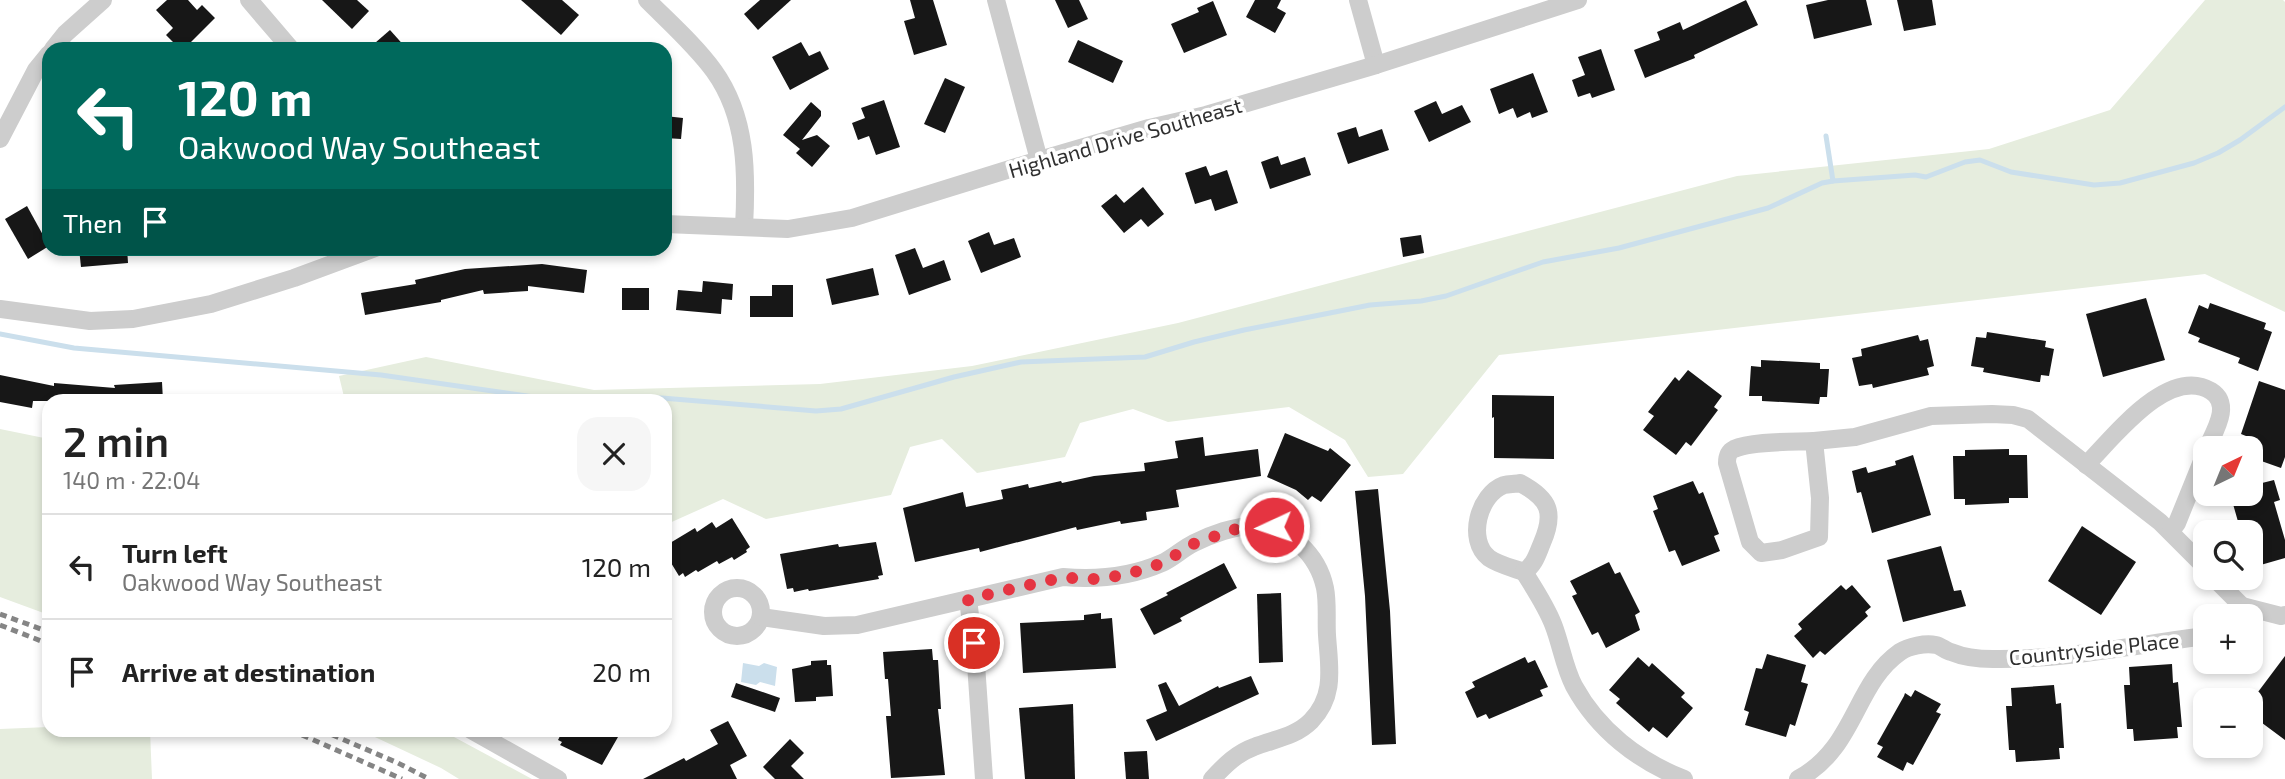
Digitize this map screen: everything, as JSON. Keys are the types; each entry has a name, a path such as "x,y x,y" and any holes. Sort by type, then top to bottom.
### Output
{"street":[{"path":"59,42 103,0"},
{"path":"249,0 285,42"},
{"path":"647,0 715,72 736,112 745,168 744,227"},
{"path":"996,0 1040,160"},
{"path":"1358,0 1376,65"},
{"name":"Highland Drive Southeast","path":"672,224 798,228 852,218 1149,128 1206,115 1376,65 1578,0"},
{"path":"0,139 42,63"},
{"path":"0,309 90,321 133,319 211,304 353,256"},
{"path":"2086,465 2152,399 2177,386 2199,385 2218,396 2222,407 2212,436"},
{"path":"1814,441 1820,498 1819,537 1783,550 1761,553 1750,542 1727,463 1727,456 1733,450 1764,444 1855,437 1931,416 2014,415 2028,419 2171,531 2193,555"},
{"path":"1524,572 1534,565 1550,524 1549,508 1534,491 1520,483 1502,486 1489,499 1476,519 1479,546 1488,557 1524,572 1552,621 1573,685 1592,713 1616,740 1684,779"},
{"path":"2171,531 2193,484"},
{"path":"761,617 824,626 858,625 1064,577 1086,580 1125,575 1163,563 1193,544 1251,525 1274,527 1293,538 1309,554 1325,588 1331,686 1312,720 1300,730 1237,755 1212,779"},
{"path":"2223,590 2234,604"},
{"path":"968,599 985,779"},
{"path":"2263,614 2285,615"},
{"name":"Countryside Place","path":"1798,779 1812,772 1827,759 1851,725 1861,701 1883,669 1897,654 1908,648 1937,645 1965,656 1991,659 2048,657 2193,638"},
{"path":"483,737 558,779"}],"green space":[{"path":"2205,0 2285,2 2285,312 2205,274 1499,355 1403,474 1368,477 1345,440 1289,407 1168,422 1133,409 1080,423 1065,457 977,473 942,439 910,447 891,495 766,519 723,499 672,522 672,394 343,394 339,376 426,357 594,390 820,384 972,366 1178,323 1737,176 1989,149 2110,110"},
{"path":"0,429 42,438 42,612 0,597"},
{"path":"42,727 42,737 150,737 152,779 0,779 0,729"},
{"path":"375,737 454,737 532,779 459,779"}],"water":[{"path":"743,663 759,666 764,663 777,667 775,686 760,682 756,685 741,682"}],"building":[{"path":"167,0 188,0 197,10 202,5 215,18 191,42 173,42 166,35 173,28 156,10"},
{"path":"322,0 357,0 369,11 352,29"},
{"path":"521,0 562,0 579,15 561,35"},
{"path":"760,0 791,0 758,30 744,14"},
{"path":"910,0 933,0 947,45 914,55 904,21 915,18"},
{"path":"1055,0 1079,0 1088,19 1068,28"},
{"path":"1255,0 1281,0 1277,8 1286,13 1275,33 1246,17"},
{"path":"1746,0 1758,25 1694,55 1695,58 1645,78 1634,50 1660,40 1657,32 1680,22 1683,30"},
{"path":"1828,0 1866,0 1872,25 1814,39 1806,5"},
{"path":"1897,0 1932,0 1936,25 1904,31"},
{"path":"1213,1 1227,35 1184,53 1171,24 1199,12 1197,8"},
{"path":"390,30 401,42 376,42"},
{"path":"1078,40 1123,61 1113,83 1068,62"},
{"path":"801,42 809,56 820,51 829,69 790,90 772,57"},
{"path":"1601,49 1615,90 1592,98 1590,93 1578,97 1572,80 1585,75 1578,57"},
{"path":"1533,73 1548,112 1532,118 1530,112 1517,118 1513,108 1499,114 1490,89"},
{"path":"945,78 965,87 945,133 924,124"},
{"path":"884,100 900,147 876,155 869,136 858,140 852,123 865,118 861,108"},
{"path":"1436,101 1442,114 1462,105 1471,122 1429,142 1414,111"},
{"path":"811,102 821,111 821,116 802,140 817,135 830,146 812,167 796,153 800,149 783,135"},
{"path":"672,117 683,118 681,139 672,138"},
{"path":"1356,127 1359,137 1382,129 1389,150 1348,164 1337,133"},
{"path":"1278,156 1281,165 1305,157 1311,175 1270,189 1261,162"},
{"path":"1206,166 1210,176 1227,170 1238,203 1215,211 1211,199 1195,204 1185,173"},
{"path":"1143,187 1164,214 1148,227 1141,219 1124,233 1101,206 1116,194 1124,203"},
{"path":"27,206 42,233 42,250 28,259 5,219"},
{"path":"989,232 994,245 1014,238 1021,257 981,273 968,241"},
{"path":"1421,235 1424,253 1403,257 1400,238"},
{"path":"915,248 923,268 944,260 951,280 909,295 895,255"},
{"path":"80,256 128,256 128,263 81,267"},
{"path":"542,264 587,270 584,293 528,286 528,291 484,294 483,290 441,302 365,315 361,293 416,284 415,280 465,269"},
{"path":"873,268 879,295 832,305 826,279"},
{"path":"703,281 733,284 732,300 722,299 721,314 676,310 678,290 702,292"},
{"path":"772,285 793,285 793,317 750,317 750,296 772,296"},
{"path":"622,288 649,288 649,310 622,310"},
{"path":"2146,298 2165,360 2103,377 2086,314"},
{"path":"2210,303 2266,323 2264,329 2272,332 2258,371 2238,363 2240,358 2198,342 2200,338 2188,333 2199,305 2208,309"},
{"path":"1987,332 2046,341 2045,347 2054,349 2049,376 2041,375 2038,382 1983,372 1984,368 1971,366 1976,337 1986,338"},
{"path":"1918,335 1920,341 1928,339 1934,366 1927,368 1929,375 1873,388 1872,384 1859,386 1852,358 1862,356 1861,349"},
{"path":"1761,360 1820,363 1820,369 1829,369 1827,397 1820,397 1817,404 1762,401 1762,396 1749,396 1751,366 1761,367"},
{"path":"1688,370 1722,396 1714,407 1718,410 1691,446 1686,442 1676,455 1643,430 1654,416 1648,412 1675,377 1679,381"},
{"path":"0,375 54,386 54,383 115,388 114,385 162,382 163,394 42,394 42,401 33,401 32,408 0,402"},
{"path":"2259,381 2285,390 2285,457 2281,468 2263,462 2263,436 2241,434"},
{"path":"1492,395 1554,396 1554,459 1494,458"},
{"path":"1285,433 1328,451 1330,448 1351,465 1321,502 1312,496 1308,500 1296,490 1267,477"},
{"path":"1203,437 1205,456 1258,449 1261,476 1176,490 1179,507 1146,512 1147,520 1121,524 1120,521 1077,530 1076,527 980,552 979,548 915,562 903,508 963,492 966,507 1003,499 1001,490 1028,484 1029,488 1094,476 1145,471 1144,463 1178,458 1175,441"},
{"path":"2009,449 2009,455 2027,455 2028,498 2009,498 2009,503 1965,505 1965,499 1954,499 1953,456 1965,456 1965,450"},
{"path":"1913,455 1931,515 1872,533 1861,492 1857,493 1852,471 1866,467 1868,473 1896,465 1895,461"},
{"path":"2274,480 2280,500 2274,502 2285,540 2285,558 2263,564 2263,520 2238,520 2234,506 2263,506 2263,483"},
{"path":"1693,481 1699,494 1703,492 1719,534 1714,536 1720,551 1682,566 1675,550 1669,552 1653,511 1658,509 1653,496"},
{"path":"1378,489 1390,611 1396,744 1372,745 1365,596 1355,491"},
{"path":"732,518 750,547 747,552 734,560 732,557 719,564 717,561 698,572 696,570 685,577 683,573 679,576 672,564 672,542 695,528 697,532 712,522 716,528"},
{"path":"2082,526 2136,562 2101,615 2048,581"},
{"path":"876,542 883,575 878,576 879,579 809,591 794,592 793,588 787,589 780,554 838,544 839,547"},
{"path":"1941,546 1954,591 1961,590 1966,606 1903,622 1887,560"},
{"path":"1609,562 1615,574 1620,572 1640,612 1635,615 1640,630 1606,648 1598,632 1592,635 1572,596 1577,594 1570,581"},
{"path":"1224,563 1237,588 1154,635 1140,609"},
{"path":"1841,585 1846,590 1852,585 1871,607 1865,612 1868,616 1825,655 1820,651 1813,658 1794,636 1802,629 1798,624"},
{"path":"1281,593 1283,662 1259,663 1257,594"},
{"path":"1101,613 1101,619 1112,618 1116,668 1023,673 1020,623 1084,620 1084,615"},
{"path":"932,649 933,660 938,660 941,709 938,709 945,775 891,778 886,716 891,716 883,652"},
{"path":"1767,654 1806,665 1801,682 1808,684 1795,726 1790,724 1786,737 1745,725 1749,712 1744,710 1756,668 1762,669"},
{"path":"2285,656 2285,740 2263,724 2261,688"},
{"path":"1525,657 1528,663 1535,660 1548,687 1540,690 1543,696 1489,719 1486,714 1477,718 1465,692 1475,687 1472,682"},
{"path":"1638,657 1649,667 1652,663 1685,693 1681,697 1693,708 1667,738 1653,727 1649,732 1616,703 1620,699 1609,690"},
{"path":"827,660 827,665 831,665 833,696 816,697 816,701 795,702 792,669 811,665 811,661"},
{"path":"2172,664 2173,683 2178,682 2182,727 2177,727 2178,738 2134,741 2133,729 2127,729 2124,685 2130,685 2129,667"},
{"path":"1251,676 1259,694 1156,741 1146,720 1167,711 1158,685 1166,682 1179,706 1218,686 1219,688"},
{"path":"736,683 780,698 775,712 731,697"},
{"path":"2054,685 2056,704 2061,703 2064,748 2059,748 2060,759 2016,762 2015,750 2009,750 2006,706 2012,706 2011,688"},
{"path":"1915,690 1941,704 1936,712 1941,714 1913,765 1907,762 1903,771 1877,757 1883,747 1877,744 1905,693 1911,697"},
{"path":"1073,704 1075,779 1025,779 1019,708"},
{"path":"728,721 747,756 730,765 737,779 643,779 718,744 710,730"},
{"path":"560,737 618,737 602,765 560,745 562,742 558,740"},
{"path":"790,739 804,753 791,766 804,779 775,779 763,767"},
{"path":"1147,751 1149,779 1126,779 1124,752"}],"waterway":[{"path":"672,399 816,411 841,409 954,377 1021,362 1145,357 1244,330 1370,305 1446,296 1543,262 1619,248 1768,208 1822,183 1833,181 1915,175 1926,177 1965,162 1980,160 2011,172 2094,185 2120,183 2194,163 2218,153 2285,107"},
{"path":"1826,136 1833,181"},
{"path":"0,334 74,348 381,375 513,394"}],"railway":[{"path":"0,614 42,629"},
{"path":"0,625 42,641"},
{"path":"307,737 402,779"},
{"path":"337,737 429,779"}],"route":[{"path":"974,643 968,599 1064,577 1086,580 1125,575 1163,563 1193,544 1233,530 1251,525 1274,527"}]}
